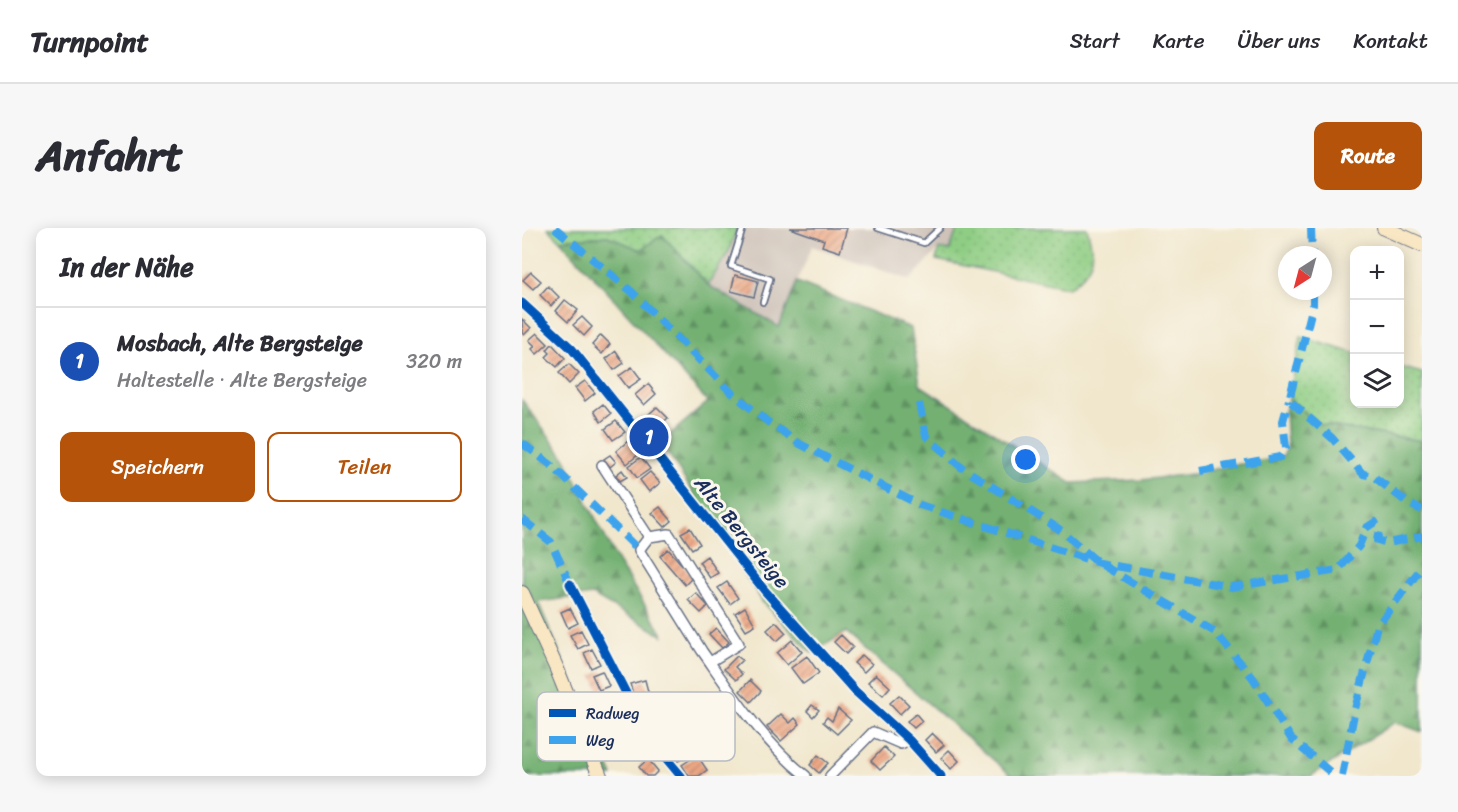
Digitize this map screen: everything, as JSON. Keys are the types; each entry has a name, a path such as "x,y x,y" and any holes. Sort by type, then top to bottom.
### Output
{"main road":[{"path":"1384,228 1422,245"},
{"path":"522,593 566,692"},
{"path":"594,761 600,776"}],"street":[{"name":"Alte Bergsteige","path":"522,303 572,349 765,591 855,691 909,740 941,776"},
{"path":"602,465 649,537"},
{"path":"710,662 739,644 669,534 649,537 639,550 710,662 731,692"},
{"path":"570,584 625,692"},
{"path":"735,697 751,720 806,776"},
{"path":"830,776 873,732 901,744 909,740"},
{"path":"668,761 681,776"}],"lane":[{"path":"743,228 731,266 770,279 763,302"},
{"path":"878,228 924,243 940,228"}],"shaded area":[{"path":"737,228 958,228 949,251 939,249 910,280 812,246 779,327 708,285 729,251"}],"green space":[{"path":"548,228 737,228 729,251 708,285 662,235 640,250 608,236 560,240"},
{"path":"958,228 1087,228 1092,248 1091,262 1084,274 1069,288 936,260 939,249 949,251"},
{"path":"662,235 708,285 779,327 797,282 911,328 920,385 1071,483 1141,480 1199,473 1283,456 1287,448 1285,411 1289,399 1319,424 1422,441 1422,732 1395,722 1311,776 1012,776 846,632 812,653 763,603 661,442 708,402 560,240 608,236 640,250"},
{"path":"1301,337 1350,352 1350,408 1404,408 1404,368 1422,373 1422,441 1319,424 1289,399"},
{"path":"522,400 563,455 618,562 664,636 592,595 538,602 577,692 537,692 537,761 607,761 613,776 522,776"}],"building":[{"path":"790,228 847,228 840,252 822,246 824,240"},
{"path":"531,272 541,281 533,289 523,280"},
{"path":"735,275 758,281 754,297 731,291"},
{"path":"548,286 559,297 551,306 540,295"},
{"path":"565,300 578,310 568,322 556,311"},
{"path":"582,317 592,327 584,336 573,325"},
{"path":"522,319 531,328 524,335 522,333"},
{"path":"537,333 548,344 537,354 532,349 535,346 529,340"},
{"path":"601,335 610,344 602,354 592,345"},
{"path":"552,344 565,358 557,367 546,357 550,353 547,350"},
{"path":"616,351 624,363 614,370 606,359"},
{"path":"569,364 579,374 569,384 559,373"},
{"path":"632,367 641,379 628,388 619,376"},
{"path":"585,381 595,393 585,401 575,388"},
{"path":"648,384 656,394 644,405 635,395"},
{"path":"603,404 611,414 601,422 594,411"},
{"path":"657,407 668,418 660,425 649,414"},
{"path":"616,421 625,432 613,440 605,429"},
{"path":"628,441 639,454 627,464 616,451"},
{"path":"610,455 616,462 610,467 604,459"},
{"path":"641,457 650,469 637,478 629,466"},
{"path":"622,470 627,477 620,481 616,475"},
{"path":"650,472 660,483 649,492 640,480"},
{"path":"660,507 672,521 665,527 652,513"},
{"path":"690,528 700,544 692,549 681,533"},
{"path":"668,549 693,577 685,585 660,556"},
{"path":"707,556 718,573 710,578 699,562"},
{"path":"727,582 738,598 730,604 718,588"},
{"path":"696,593 708,606 701,613 688,600"},
{"path":"745,607 755,625 746,630 735,613"},
{"path":"570,608 578,623 568,628 561,612"},
{"path":"776,622 786,633 777,641 767,630"},
{"path":"716,628 729,642 722,648 709,634"},
{"path":"581,630 588,644 578,649 570,635"},
{"path":"841,635 853,647 846,654 834,642"},
{"path":"792,640 802,652 787,665 777,653"},
{"path":"592,649 600,664 591,668 584,653"},
{"path":"862,655 872,664 864,672 854,663"},
{"path":"737,656 742,660 735,667 742,674 736,680 724,669"},
{"path":"807,656 819,673 803,684 791,668"},
{"path":"602,671 609,686 599,690 592,675"},
{"path":"876,674 890,687 883,695 868,682"},
{"path":"645,680 648,692 633,692 630,684"},
{"path":"750,680 761,691 751,702 740,691"},
{"path":"899,695 909,705 900,714 890,703"},
{"path":"812,705 819,710 813,717 807,711"},
{"path":"838,709 851,720 837,734 823,722 827,717 832,721"},
{"path":"781,714 790,723 795,718 800,724 781,741 767,727"},
{"path":"916,714 922,721 914,728 907,721"},
{"path":"932,733 944,745 936,752 925,740"},
{"path":"884,747 894,757 880,770 871,761"},
{"path":"949,750 959,761 951,769 941,758"},
{"path":"818,755 828,763 819,773 810,765"},
{"path":"646,761 650,761 658,771 653,776 646,776 639,767"},
{"path":"688,761 701,761 707,770 699,776 689,776 682,765"}],"marked path":[{"path":"555,228 631,291 731,392 768,422 800,444 920,505 1099,563 1232,587 1338,570 1359,546 1366,528 1375,522 1379,530 1377,540 1388,543 1422,536"},
{"path":"1311,228 1312,246"},
{"path":"1313,300 1289,400 1332,438 1363,474 1373,476 1409,504 1422,510"},
{"path":"1200,471 1280,457 1286,447 1283,421 1289,400"},
{"path":"919,403 926,436 961,467 1059,529 1099,563 1215,632 1253,678 1292,740 1335,776"},
{"path":"522,443 551,465 639,550"},
{"path":"522,519 551,542 570,584"},
{"path":"1342,776 1355,709 1377,626 1422,567"}],"cycle path":[{"path":"522,303 572,349 765,591 855,691 909,740 941,776"},
{"path":"570,584 625,692"},
{"path":"668,761 681,776"}],"place":[{"name":"Mosbach, Alte Bergsteige","path":"649,437"}]}
